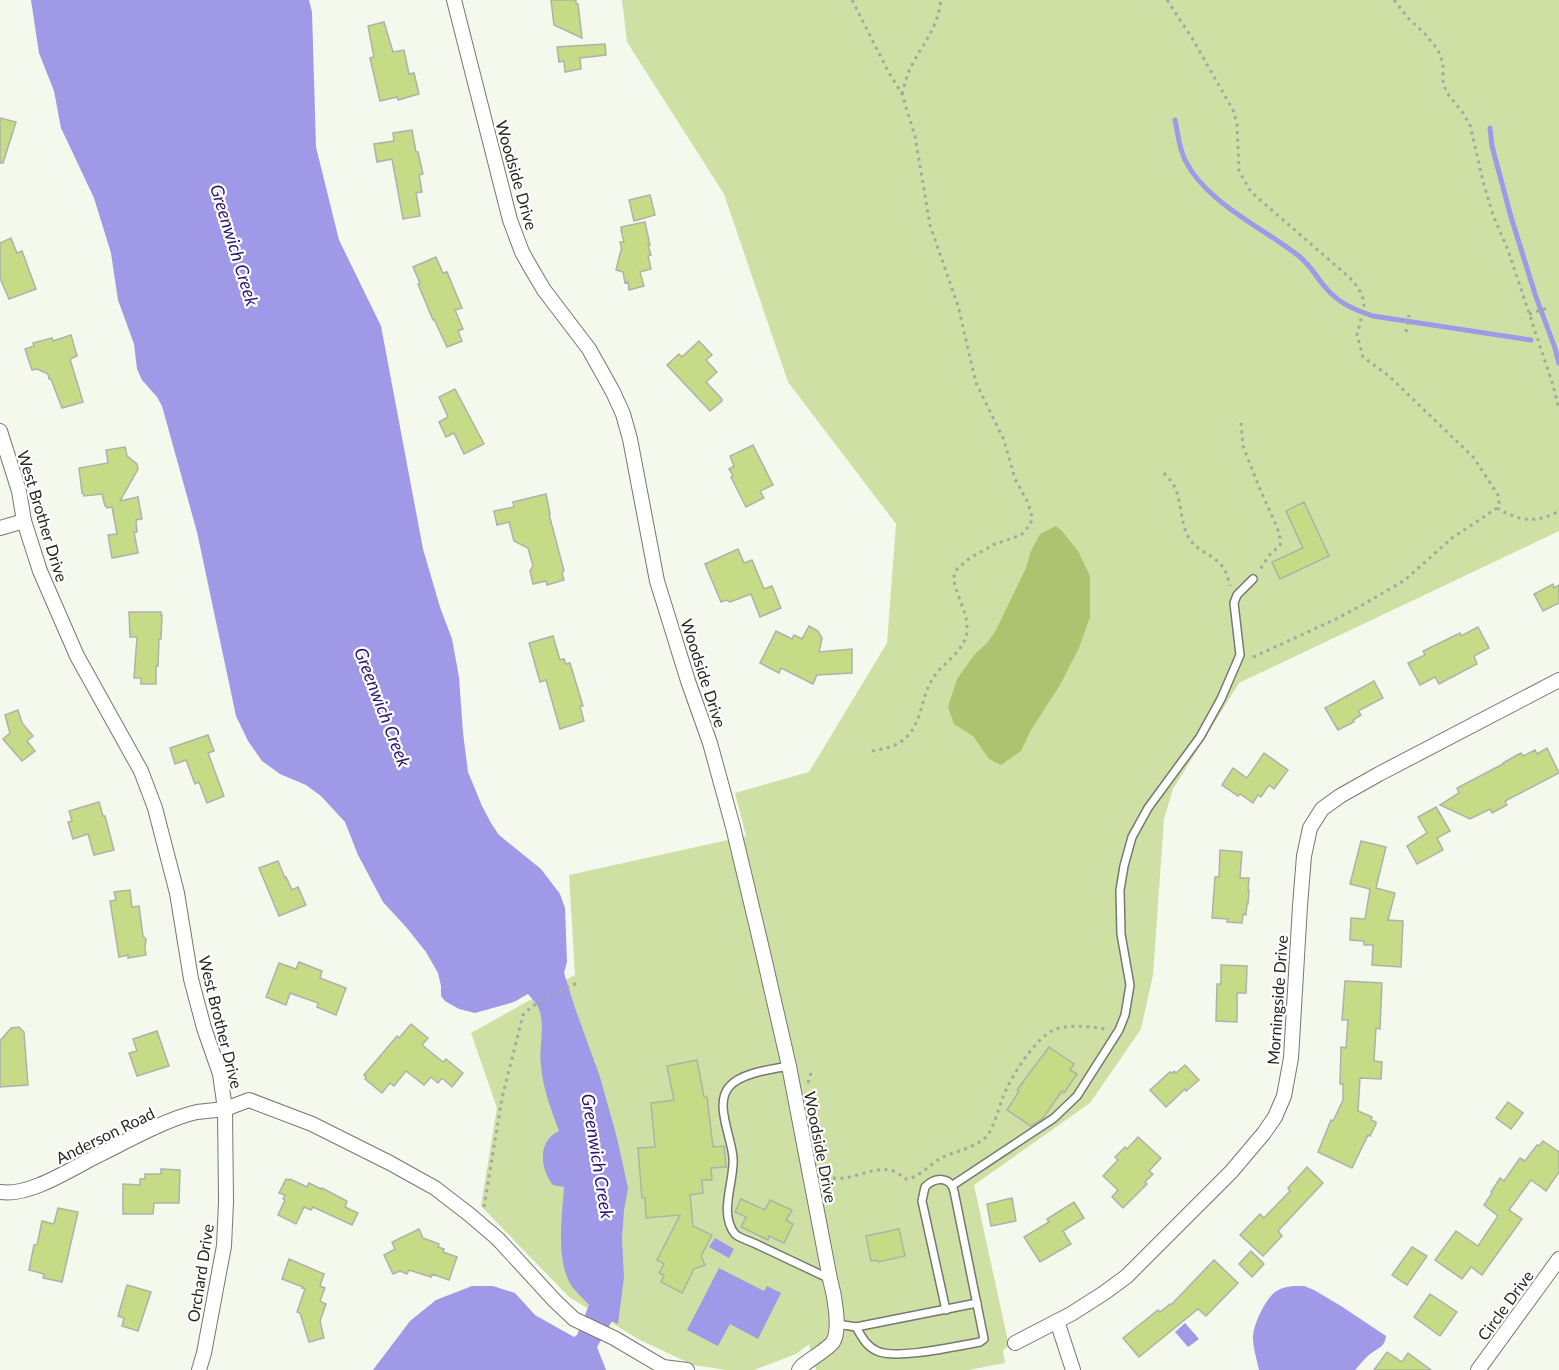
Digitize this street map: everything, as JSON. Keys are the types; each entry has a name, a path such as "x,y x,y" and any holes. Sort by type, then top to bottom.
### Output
{"street":[{"name":"Woodside Drive","path":"454,0 510,220 522,252 544,290 588,349 623,414 630,439 657,581 712,753 738,850 789,1066 834,1292 837,1324"},
{"name":"West Brother Drive","path":"0,431 40,571 77,656 141,771 155,808 177,892 191,980 220,1074 225,1109 249,1100 312,1124 435,1188 498,1239 574,1319 614,1338 663,1366 687,1370"},
{"path":"0,528 24,521"},
{"name":"Morningside Drive","path":"1015,1342 1057,1321 1104,1293 1138,1266 1231,1173 1275,1117 1284,1096 1291,1058 1304,855 1310,828 1322,809 1379,774 1559,680"},
{"name":"Anderson Road","path":"0,1192 24,1190 56,1178 102,1153 165,1124 195,1113 225,1109"},
{"name":"Orchard Drive","path":"199,1370 224,1246 225,1109"},
{"name":"Circle Drive","path":"1478,1370 1559,1259"},
{"path":"1057,1321 1073,1370"},
{"path":"800,1370 833,1341 837,1324"}],"lane":[{"path":"952,1185 1070,1105 1119,1030 1125,1015 1130,985 1121,934 1120,890 1132,837 1148,808 1200,737 1221,699 1240,655 1234,603 1237,595 1253,579"},
{"path":"789,1066 757,1071 729,1086 723,1099 734,1158 729,1190 728,1219 736,1234 830,1279"},
{"path":"856,1327 867,1345 880,1353 908,1354 980,1342 984,1339 957,1203 952,1185 945,1180 932,1181 925,1187 922,1201 946,1310"},
{"path":"837,1324 856,1327 977,1303"}],"path":[{"path":"852,0 902,94 915,136 930,225 958,306 976,383 1004,440 1015,479 1029,506 1032,519 1021,535 987,548 957,569 954,581 966,619 967,632 964,641 959,650 934,677 924,698 921,715 912,730 897,744 868,752"},
{"path":"902,94 909,72 937,19 941,0"},
{"path":"1167,0 1192,38 1233,110 1237,124 1239,171 1245,184 1251,192 1350,278 1359,289 1364,299 1364,306 1357,335 1363,357 1389,376 1474,458 1498,495 1499,503 1497,508 1452,538 1405,580 1366,603 1272,649 1237,663"},
{"path":"1394,0 1438,50 1443,63 1443,83 1447,93 1470,125 1493,215 1532,313 1540,351 1559,410"},
{"path":"1532,313 1550,307"},
{"path":"1406,332 1409,315"},
{"path":"1241,423 1243,446 1281,541 1280,546 1271,553 1253,579"},
{"path":"1164,473 1176,490 1188,537 1224,568 1234,603"},
{"path":"1497,508 1529,520 1559,512"},
{"path":"481,1224 502,1098 523,1015 531,1008 580,982"},
{"path":"823,1173 837,1179 880,1169 894,1170 906,1179 917,1176 928,1166 974,1145 988,1134 1009,1081 1038,1042 1052,1030 1079,1026 1119,1030"},
{"path":"806,1092 811,1073"}],"green space":[{"path":"622,0 1559,0 1559,531 1239,683 1173,789 1164,819 1153,975 1141,1029 1090,1103 974,1185 1009,1346 1003,1350 1005,1363 969,1370 816,1370 809,1344 796,1354 754,1370 727,1370 693,1365 638,1339 569,1297 481,1206 497,1108 471,1033 575,975 569,875 746,836 735,793 809,772 887,643 896,524 788,382 724,194 627,42"},
{"path":"1056,526 1078,551 1090,576 1090,617 1079,648 1060,685 1031,730 1021,751 1001,765 989,759 973,736 954,724 948,707 957,679 996,630 1040,534"}],"water":[{"name":"Greenwich Creek","path":"31,0 309,0 312,12 316,147 339,240 381,326 423,549 452,639 459,677 468,772 482,806 499,835 541,869 560,894 565,908 567,962 564,973 600,1077 628,1188 622,1238 624,1277 618,1324 612,1321 597,1347 606,1370 373,1370 410,1321 436,1300 472,1286 493,1286 515,1293 535,1315 574,1337 577,1335 589,1305 573,1288 564,1266 561,1226 564,1187 553,1185 543,1164 547,1141 559,1131 542,1074 540,1012 528,994 514,1002 475,1013 459,1009 445,1001 441,996 438,973 426,952 383,902 358,855 345,822 321,796 306,785 280,774 262,761 248,741 236,716 197,532 162,406 142,380 137,369 134,344 118,300 111,253 94,198 61,128 54,91 39,53"},
{"path":"715,1238 734,1249 729,1258 709,1247"},
{"path":"719,1268 764,1291 767,1286 781,1293 758,1339 730,1324 718,1346 687,1330"},
{"path":"1293,1286 1304,1286 1314,1290 1341,1306 1386,1336 1384,1343 1355,1370 1259,1370 1253,1338 1257,1320 1267,1301 1275,1292"},
{"path":"1185,1323 1199,1339 1188,1347 1175,1332"}],"building":[{"path":"551,0 576,0 582,38 554,25"},
{"path":"384,22 393,52 404,50 409,74 414,73 419,94 398,100 397,97 380,101 370,58 374,57 368,26"},
{"path":"605,44 606,55 580,58 581,69 565,72 564,61 559,62 557,47"},
{"path":"0,118 16,122 3,163 0,163"},
{"path":"412,130 423,174 419,175 422,192 416,193 420,216 403,219 392,159 377,162 374,144 394,141 393,133"},
{"path":"650,195 655,215 634,221 629,200"},
{"path":"645,222 650,245 648,245 651,255 648,256 651,269 640,272 644,286 629,290 623,272 616,270 622,250 620,242 624,242 621,227"},
{"path":"11,238 17,253 22,251 36,289 9,299 0,278 0,243"},
{"path":"436,257 443,273 447,272 462,308 455,310 463,329 458,331 462,341 447,347 433,320 413,267"},
{"path":"71,335 77,356 70,359 83,402 62,408 48,374 37,369 32,370 25,349 34,346 33,343 52,338 53,341"},
{"path":"699,341 712,355 706,360 717,372 706,382 722,399 710,411 667,365 679,354 682,357"},
{"path":"455,389 484,444 464,454 454,433 446,437 439,422 448,417 439,397"},
{"path":"753,445 773,485 760,491 764,498 746,507 731,477 733,476 729,469 734,466 730,456"},
{"path":"125,447 127,456 137,464 138,469 120,501 138,497 142,519 136,520 137,532 134,532 138,553 112,558 108,535 117,534 112,507 105,506 102,494 84,496 79,468 108,463 106,450"},
{"path":"546,494 564,571 562,573 564,580 547,585 546,581 533,584 530,571 533,566 528,548 514,541 509,522 497,525 494,511 514,507 513,502"},
{"path":"1304,502 1329,556 1280,579 1272,562 1303,548 1286,511"},
{"path":"738,549 744,563 752,560 764,589 772,586 781,608 760,617 751,594 730,602 726,600 721,602 705,564"},
{"path":"1553,584 1554,588 1559,585 1559,603 1543,611 1534,594"},
{"path":"129,612 161,612 161,639 159,639 158,666 156,666 156,684 141,684 141,678 134,678 137,637 130,637"},
{"path":"809,626 818,631 822,638 819,652 852,649 852,673 817,675 813,684 781,668 779,673 760,663 776,631 792,639 794,635 802,639"},
{"path":"1478,627 1489,648 1474,656 1477,664 1439,684 1435,677 1420,685 1408,663 1425,655 1423,651"},
{"path":"553,636 560,660 564,659 566,664 570,663 583,706 580,706 584,721 560,729 546,680 540,682 529,643"},
{"path":"1374,681 1383,698 1358,711 1361,715 1353,720 1354,722 1338,730 1325,708"},
{"path":"18,710 22,723 33,736 27,741 35,751 22,761 3,739 10,733 5,715"},
{"path":"208,735 214,751 208,753 224,796 207,803 199,782 195,784 186,760 175,764 170,748"},
{"path":"1547,748 1559,773 1505,801 1507,805 1492,813 1490,809 1470,819 1440,805 1459,793 1457,788 1519,754 1523,756 1535,750 1537,754"},
{"path":"1264,753 1288,770 1274,789 1269,785 1261,797 1258,795 1253,803 1222,785 1233,768 1247,778"},
{"path":"99,802 114,850 94,855 88,834 73,839 68,822 72,821 69,811"},
{"path":"1436,807 1450,831 1437,838 1443,850 1417,864 1407,846 1427,833 1418,817"},
{"path":"1361,841 1386,847 1376,888 1395,893 1388,920 1403,921 1401,967 1372,965 1373,945 1364,945 1364,941 1350,940 1351,918 1365,919 1370,889 1350,884"},
{"path":"1220,850 1242,852 1240,878 1249,878 1249,890 1246,915 1243,914 1242,923 1212,918 1215,877 1219,877"},
{"path":"278,861 292,890 298,887 306,905 279,916 259,868"},
{"path":"130,890 132,907 139,906 143,936 146,939 146,955 128,958 128,955 119,957 110,901 116,900 114,892"},
{"path":"299,962 322,971 320,978 346,988 336,1015 317,1007 318,1003 290,993 286,1005 266,997 279,963 296,969"},
{"path":"1221,965 1247,966 1246,993 1237,993 1237,1022 1216,1021 1217,984 1221,984"},
{"path":"1345,981 1382,983 1380,1029 1376,1028 1374,1061 1382,1062 1381,1079 1360,1078 1358,1111 1372,1117 1371,1120 1376,1124 1352,1168 1318,1152 1331,1120 1333,1121 1343,1100 1343,1084 1340,1084 1341,1047 1346,1048 1348,1020 1342,1020"},
{"path":"411,1024 428,1038 422,1045 443,1062 446,1059 463,1073 452,1087 442,1078 438,1083 431,1077 424,1085 406,1071 394,1086 390,1083 382,1093 365,1079 364,1075 397,1036 399,1038"},
{"path":"19,1027 24,1032 28,1085 0,1087 0,1041 11,1028"},
{"path":"157,1031 169,1066 137,1076 129,1053 137,1051 133,1039"},
{"path":"1049,1047 1074,1064 1070,1070 1077,1074 1043,1118 1031,1126 1007,1110 1019,1091 1017,1090"},
{"path":"697,1060 704,1097 707,1097 713,1147 724,1146 726,1167 711,1168 712,1180 702,1180 703,1193 690,1195 693,1226 712,1235 701,1256 705,1265 694,1269 682,1293 661,1282 664,1275 659,1273 664,1264 657,1260 680,1215 646,1218 638,1148 655,1147 651,1103 674,1100 667,1066"},
{"path":"1185,1065 1199,1080 1186,1091 1185,1089 1166,1107 1150,1090 1170,1072 1176,1073"},
{"path":"1508,1102 1523,1113 1511,1129 1496,1118"},
{"path":"1138,1137 1161,1158 1149,1171 1153,1174 1145,1182 1147,1184 1123,1208 1112,1197 1118,1190 1103,1176 1118,1160 1115,1157 1125,1147 1127,1149"},
{"path":"1543,1141 1559,1152 1559,1172 1546,1191 1531,1180 1509,1210 1522,1219 1482,1275 1471,1267 1462,1279 1435,1260 1456,1231 1478,1246 1498,1216 1484,1205 1491,1192 1500,1178 1504,1181 1520,1158 1525,1161"},
{"path":"1307,1167 1323,1183 1278,1231 1282,1236 1263,1256 1240,1235 1260,1214 1264,1218 1290,1191 1288,1188"},
{"path":"161,1169 180,1170 179,1203 154,1203 153,1214 123,1214 123,1184 140,1185 140,1179 145,1179 145,1174 161,1174"},
{"path":"286,1179 307,1187 309,1183 347,1201 345,1207 358,1213 352,1225 313,1207 311,1210 304,1207 296,1224 278,1215 285,1200 283,1199 285,1195 279,1193"},
{"path":"1012,1198 1016,1221 991,1226 987,1204"},
{"path":"741,1199 765,1210 770,1200 792,1210 786,1220 793,1224 784,1243 769,1236 768,1240 741,1227 746,1217 735,1212"},
{"path":"1074,1202 1084,1218 1063,1231 1071,1244 1040,1262 1024,1237 1049,1222 1047,1219"},
{"path":"58,1208 78,1212 62,1282 43,1278 44,1274 29,1270 42,1221 54,1224"},
{"path":"419,1229 423,1238 439,1244 438,1247 444,1249 443,1252 457,1257 449,1280 409,1270 407,1274 400,1271 393,1274 384,1255 395,1249 392,1242"},
{"path":"899,1229 905,1256 878,1262 877,1260 871,1261 866,1236"},
{"path":"1412,1247 1427,1256 1407,1285 1392,1275"},
{"path":"1251,1251 1264,1264 1252,1277 1239,1264"},
{"path":"289,1259 324,1274 320,1286 325,1288 320,1301 326,1304 320,1321 324,1338 309,1342 300,1313 297,1312 305,1289 282,1279"},
{"path":"1214,1260 1238,1283 1206,1316 1198,1309 1139,1357 1123,1338 1158,1310 1160,1312 1171,1305"},
{"path":"127,1285 151,1292 138,1331 122,1326 124,1318 118,1316"},
{"path":"1430,1294 1457,1312 1440,1336 1414,1317"},
{"path":"1387,1352 1402,1362 1408,1353 1431,1370 1374,1370"}],"waterway":[{"path":"1175,120 1180,146 1194,175 1221,202 1300,257 1341,302 1373,316 1531,340"},
{"path":"1490,128 1492,146 1511,217 1559,363"}]}
